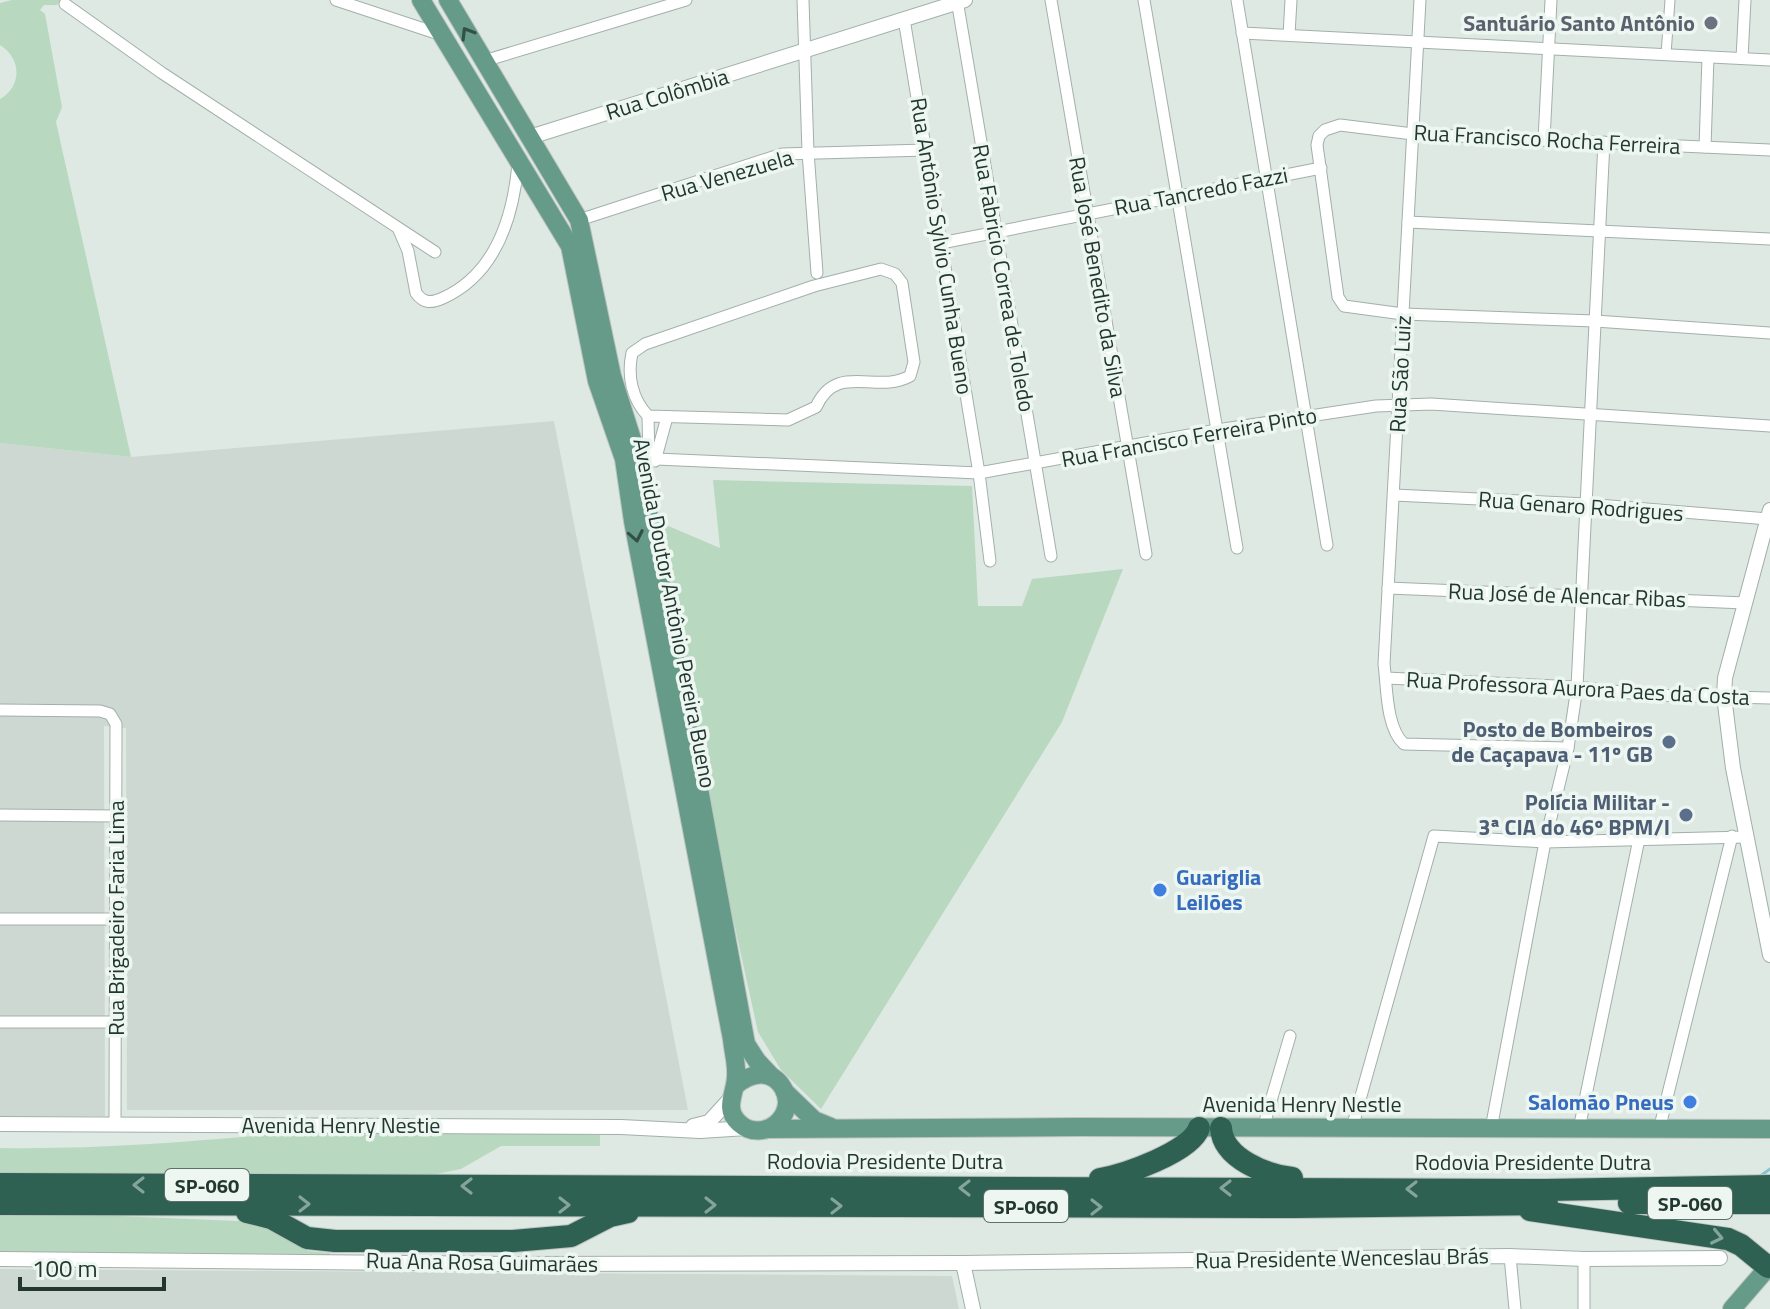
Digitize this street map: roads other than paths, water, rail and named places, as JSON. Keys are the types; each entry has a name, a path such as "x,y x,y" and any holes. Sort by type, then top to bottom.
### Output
{"highway":[{"path":"1043,1188 1124,1175 1210,1128 1258,1170 1332,1188"},
{"name":"Rodovia Presidente Dutra","path":"0,1184 1546,1190 1770,1186"},
{"name":"Rodovia Presidente Dutra","path":"0,1204 1310,1207 1770,1203"},
{"path":"170,1204 255,1213 307,1238 335,1241 513,1241 571,1236 610,1216 663,1205"},
{"path":"1502,1205 1728,1239 1769,1267"}],"main road":[{"name":"Avenida Doutor Antônio Pereira Bueno","path":"422,0 570,246 597,381 642,460 633,521 732,1039 737,1074 732,1092"},
{"name":"Avenida Doutor Antônio Pereira Bueno","path":"448,0 579,220 612,376 642,460 746,1044 772,1077"},
{"path":"513,151 526,153 529,136"},
{"path":"547,205 561,219 579,220"},
{"path":"785,1092 787,1103 784,1115 777,1124 767,1129 747,1128 737,1121 731,1111 732,1092 746,1077 759,1074 772,1077 814,1120 833,1129"},
{"name":"Avenida Henry Nestle","path":"767,1129 1770,1129"},
{"path":"1732,1309 1769,1267"}],"street":[{"path":"336,0 445,36"},
{"path":"398,22 418,11 422,0"},
{"path":"484,61 686,0"},
{"path":"803,0 808,152 817,273"},
{"name":"Rua José Benedito da Silva","path":"1051,0 1146,554"},
{"path":"1144,0 1237,548"},
{"path":"1237,0 1327,545"},
{"path":"1289,35 1291,0"},
{"name":"Rua São Luiz","path":"1420,0 1384,664 1392,719 1398,739 1404,744 1568,748"},
{"path":"1544,140 1551,0"},
{"path":"1666,54 1670,0"},
{"path":"1742,58 1745,0"},
{"name":"Rua Colômbia","path":"529,136 960,1"},
{"name":"Rua Fabricio Correa de Toledo","path":"960,1 1051,556"},
{"path":"65,4 435,252"},
{"name":"Rua Antônio Sylvio Cunha Bueno","path":"904,19 979,473 990,561"},
{"path":"1242,33 1770,60"},
{"path":"1705,147 1708,57"},
{"name":"Rua Francisco Rocha Ferreira","path":"1321,168 1317,145 1319,136 1325,130 1340,125 1413,134 1770,150"},
{"path":"1491,1129 1545,842 1568,748 1577,687 1604,142"},
{"name":"Rua Venezuela","path":"579,220 782,154 926,150"},
{"path":"398,230 408,251 416,293 425,301 436,301 458,291 478,275 501,240 515,184 513,151"},
{"path":"1321,168 1338,297 1344,306 1403,314 1595,321 1770,333"},
{"name":"Rua Tancredo Fazzi","path":"941,243 1321,168"},
{"path":"515,184 547,205"},
{"path":"1408,222 1770,239"},
{"path":"881,269 895,274 902,283 914,362 910,376 898,383 840,382 823,391 816,407 788,420 667,417 648,416 636,403 629,367 632,353 645,344 814,286 881,269"},
{"name":"Rua Francisco Ferreira Pinto","path":"642,460 979,473 1217,430 1376,406 1431,404 1770,426"},
{"path":"642,460 648,416"},
{"path":"642,460 667,417"},
{"name":"Rua Genaro Rodrigues","path":"1394,495 1769,514"},
{"path":"1769,514 1725,678 1724,696 1739,836 1770,955"},
{"name":"Rua José de Alencar Ribas","path":"1388,588 1745,603"},
{"name":"Rua Professora Aurora Paes da Costa","path":"1386,678 1577,687 1649,695 1770,698"},
{"name":"Rua Brigadeiro Faria Lima","path":"0,710 100,711 110,714 116,724 115,1124"},
{"path":"0,815 116,816"},
{"path":"1352,1128 1434,836 1545,842 1739,836"},
{"path":"1659,1130 1739,836"},
{"path":"1579,1129 1639,839"},
{"path":"0,919 117,919"},
{"path":"0,1022 117,1022"},
{"path":"1263,1128 1290,1036"},
{"path":"681,1129 709,1122 732,1092"},
{"name":"Avenida Henry Nestie","path":"0,1124 712,1131 747,1128"},
{"path":"1510,1256 1515,1309"},
{"name":"Rua Presidente Wenceslau Brás","path":"963,1263 1510,1256 1720,1258"},
{"name":"Rua Ana Rosa Guimarães","path":"0,1259 513,1264 963,1263"},
{"path":"1584,1259 1584,1309"},
{"path":"963,1263 973,1309"}],"waterway":[{"path":"1759,1177 1770,1169"}],"place":[{"name":"Santuário Santo Antônio","path":"1711,23"},
{"name":"Posto de Bombeiros de Caçapava - 11º GB","path":"1669,742"},
{"name":"Polícia Militar - 3ª CIA do 46º BPM/I","path":"1686,815"},
{"name":"Guariglia Leilões","path":"1160,890"},
{"name":"Salomão Pneus","path":"1690,1102"}]}
